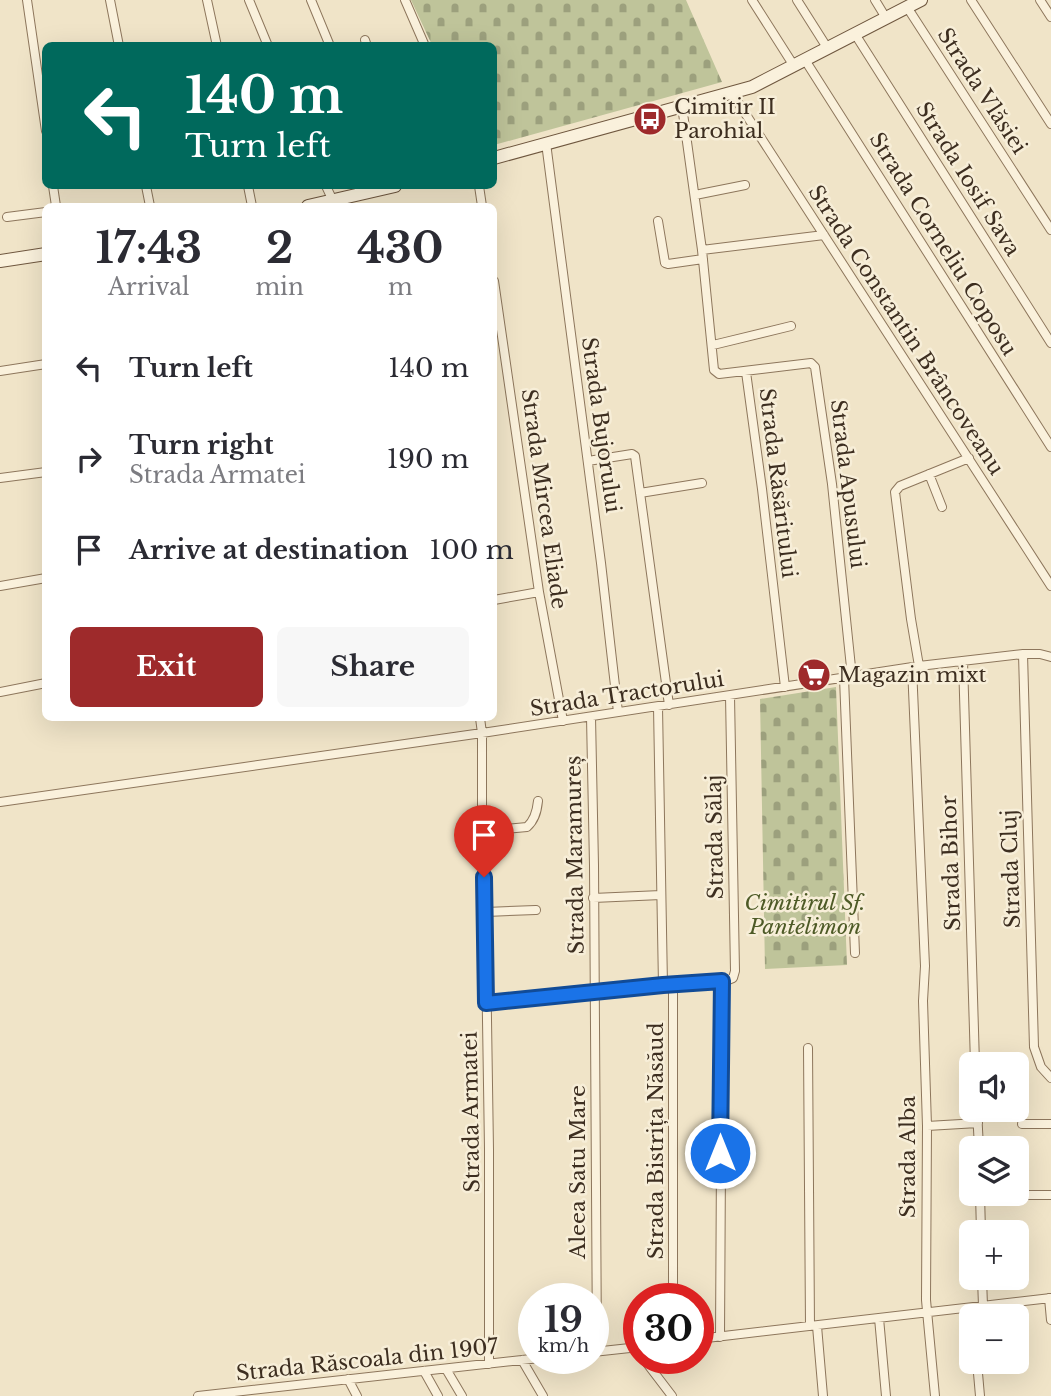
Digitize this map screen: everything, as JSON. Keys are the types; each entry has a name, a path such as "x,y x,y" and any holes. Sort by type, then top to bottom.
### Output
{"street":[{"path":"27,0 42,103"},
{"path":"110,0 118,42"},
{"path":"207,0 216,42"},
{"path":"248,0 266,42"},
{"path":"311,0 328,42"},
{"path":"405,0 423,42"},
{"name":"Strada Corneliu Coposu","path":"752,0 799,63 1051,447"},
{"path":"797,0 828,48"},
{"path":"875,0 886,18"},
{"path":"497,157 761,83 921,0"},
{"path":"971,0 1051,124"},
{"path":"1040,0 1051,17"},
{"name":"Strada Vlăsiei","path":"907,7 1051,230"},
{"name":"Strada Iosif Sava","path":"855,34 1051,343"},
{"name":"Strada Constantin Brâncoveanu","path":"732,93 1051,586"},
{"name":"Strada Răsăritului","path":"682,106 695,195 714,370 716,373 746,372 785,687"},
{"name":"Strada Bujorului","path":"546,143 618,712"},
{"path":"695,195 745,185"},
{"path":"327,189 332,201"},
{"path":"322,203 351,202 384,189"},
{"path":"7,216 42,212"},
{"path":"658,221 667,264 702,254 824,235"},
{"path":"0,261 42,255"},
{"name":"Strada Mircea Eliade","path":"497,302 539,592 563,721"},
{"path":"713,345 791,326"},
{"name":"Strada Apusului","path":"746,372 814,364 831,484 848,677 855,953"},
{"path":"0,371 42,365"},
{"path":"588,461 634,454 669,705"},
{"path":"916,667 895,492 900,486 969,458"},
{"path":"0,478 42,473"},
{"path":"929,474 942,507"},
{"path":"640,493 702,483"},
{"path":"0,586 42,579"},
{"path":"497,599 539,592"},
{"name":"Strada Tractorului","path":"0,802 916,667 1023,654 1051,657"},
{"name":"Strada Cluj","path":"1023,654 1034,1047 1041,1067 1051,1078"},
{"name":"Strada Bihor","path":"963,661 975,1052"},
{"name":"Strada Alba","path":"916,667 926,966 923,1001 927,1126 926,1313 935,1396"},
{"path":"0,691 42,684"},
{"name":"Strada Sălaj","path":"722,981 731,980 735,971 730,696"},
{"name":"Strada Bistrița Năsăud","path":"658,707 661,895 668,984 673,1283"},
{"name":"Strada Maramureș","path":"591,717 594,993"},
{"name":"Strada Armatei","path":"480,721 481,831 486,912 489,1364"},
{"path":"481,831 527,827 538,809 538,802"},
{"path":"593,898 661,895"},
{"path":"486,912 537,911"},
{"path":"486,1003 722,981 720,1337"},
{"name":"Aleea Satu Mare","path":"594,993 595,1283"},
{"path":"808,1048 813,1326 824,1396"},
{"path":"927,1126 978,1122 978,1136"},
{"path":"1022,1124 1051,1124"},
{"path":"1029,1195 1051,1195"},
{"path":"1000,1304 1050,1298 1051,1320"},
{"path":"714,1338 926,1313 959,1312"},
{"path":"879,1318 886,1396"},
{"name":"Strada Răscoala din 1907","path":"198,1396 518,1360"},
{"path":"446,1369 462,1396"},
{"path":"424,1371 438,1396"},
{"path":"530,1374 543,1396"},
{"path":"655,1374 672,1396"},
{"path":"978,1374 980,1396"},
{"path":"348,1379 357,1396"}],"green space":[{"path":"411,0 686,0 722,82 497,144 497,42 431,42"},
{"name":"Cimitirul Sf. Pantelimon","path":"836,687 847,965 765,969 760,699"}],"place":[{"name":"Cimitir II Parohial","path":"650,119"},
{"name":"Magazin mixt","path":"814,675"}],"route":[{"path":"484,877 486,1003 722,981 720,1153"}]}
